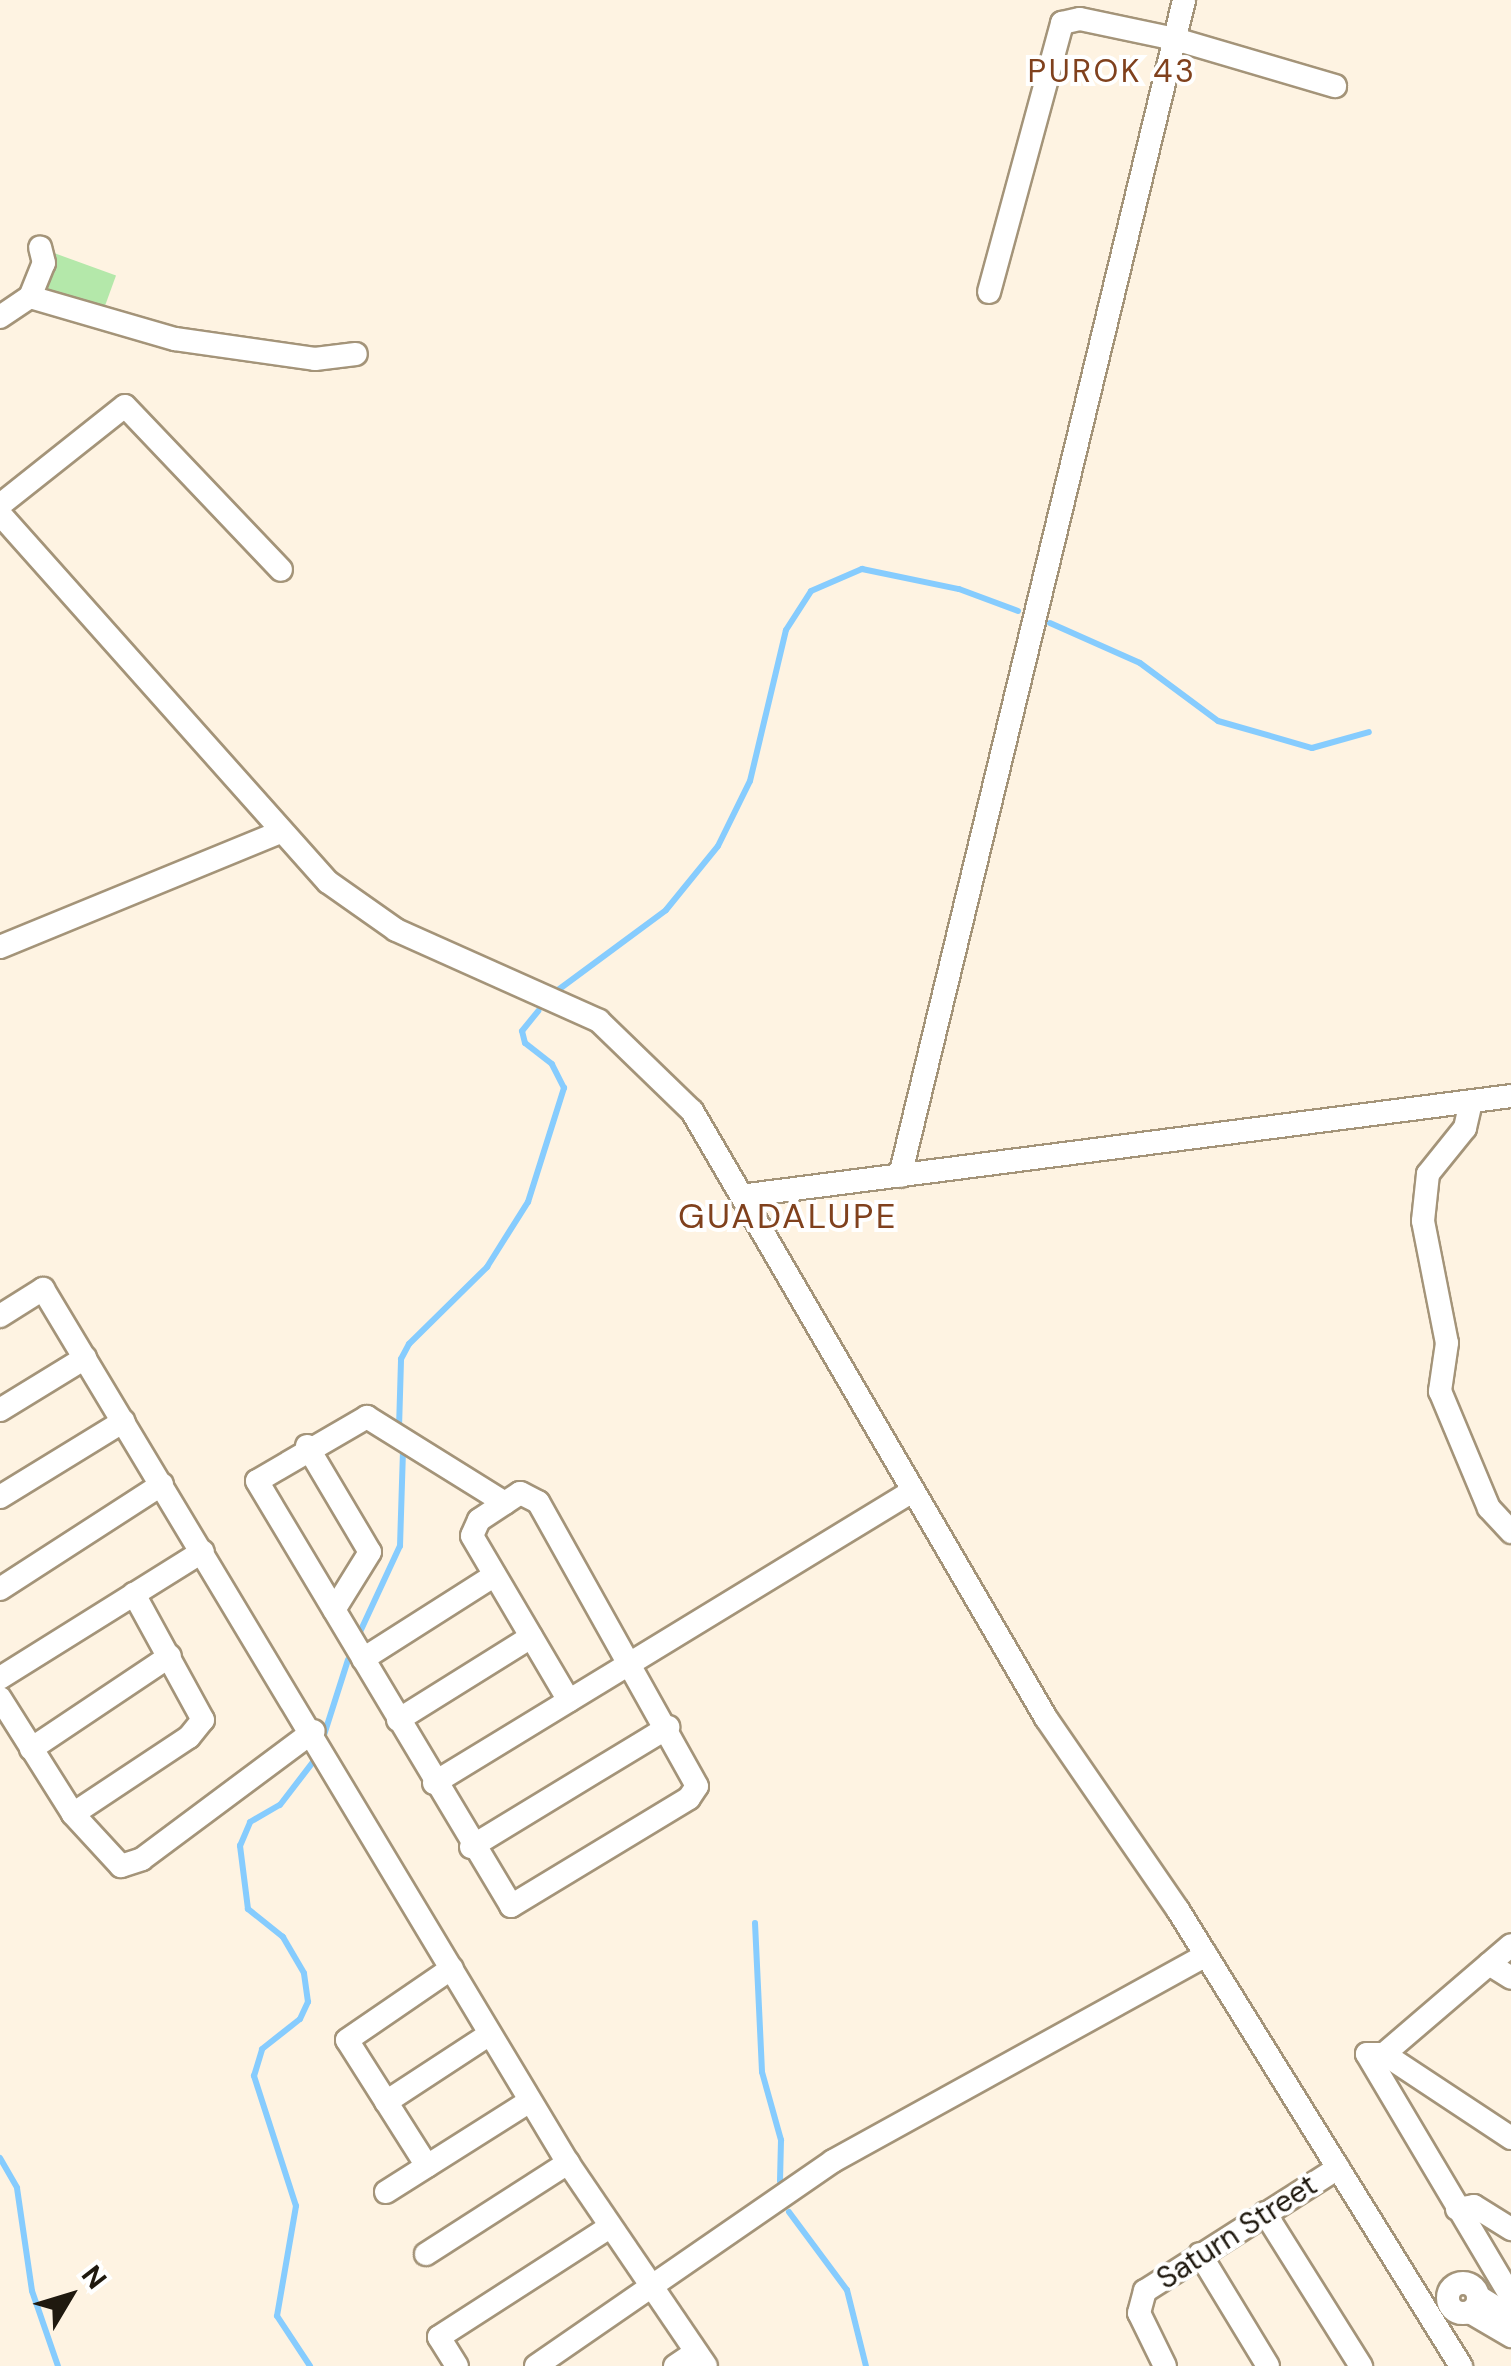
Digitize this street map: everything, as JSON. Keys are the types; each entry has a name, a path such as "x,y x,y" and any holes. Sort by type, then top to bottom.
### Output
{"street":[{"path":"900,1176 1184,0"},
{"path":"988,292 1062,23 1080,19 1175,39 1335,86"},
{"path":"0,317 30,297 44,263 40,247"},
{"path":"30,297 175,339 315,359 356,354"},
{"path":"0,506 125,406 282,570"},
{"path":"0,514 328,882 396,930 599,1021 669,1083 748,1195 911,1492 1078,1770 1206,1955 1402,2272 1511,2336"},
{"path":"0,948 280,832"},
{"path":"748,1195 1511,1096"},
{"path":"1470,1102 1465,1128 1428,1174 1424,1221 1447,1343 1440,1391 1489,1508 1511,1532"},
{"path":"0,1316 44,1289 314,1731 568,2162 701,2359 675,2366"},
{"path":"0,1410 85,1358"},
{"path":"505,1502 376,1419 353,1420 307,1446 262,1474 256,1489 334,1610 506,1903 527,1902 695,1792 696,1779 533,1496 505,1502 472,1530 494,1575 569,1701"},
{"path":"0,1497 124,1421"},
{"path":"307,1446 370,1552 334,1610"},
{"path":"0,1589 162,1484"},
{"path":"434,1783 911,1492"},
{"path":"0,1678 203,1551"},
{"path":"363,1659 494,1575"},
{"path":"73,1814 199,1728 201,1710 134,1594"},
{"path":"398,1720 531,1637"},
{"path":"31,1749 170,1656"},
{"path":"0,1698 73,1814 111,1862 132,1865 314,1731"},
{"path":"471,1847 668,1728"},
{"path":"1384,2054 1511,1946"},
{"path":"536,2366 654,2290 833,2161 1206,1955"},
{"path":"1489,1964 1511,1978"},
{"path":"427,2166 347,2040 452,1968"},
{"path":"386,2102 490,2034"},
{"path":"1511,2138 1384,2054 1371,2051 1366,2062 1511,2296"},
{"path":"386,2192 530,2100"},
{"path":"426,2254 568,2162"},
{"name":"Saturn Street","path":"1165,2366 1140,2301 1200,2254 1338,2168"},
{"path":"1456,2208 1474,2206 1511,2229"},
{"path":"1265,2213 1361,2366"},
{"path":"457,2366 439,2337 610,2227"},
{"path":"1200,2254 1268,2366"},
{"path":"1402,2272 1456,2304 1511,2317"},
{"path":"1456,2304 1461,2366"}],"green space":[{"path":"54,253 116,276 103,311 41,289"}],"waterway":[{"path":"558,990 666,910 718,846 750,781 786,630 811,591 862,569 959,589 1018,611"},
{"path":"1050,623 1140,663 1218,721 1312,748 1369,732"},
{"path":"399,1428 401,1359 409,1344 487,1267 528,1202 564,1088 552,1064 525,1043 522,1031 538,1011"},
{"path":"360,1632 400,1546 403,1452"},
{"path":"324,1735 348,1660"},
{"path":"310,2366 277,2316 296,2206 254,2076 262,2049 300,2019 308,2002 304,1973 283,1937 248,1909 240,1846 250,1822 280,1805 313,1762"},
{"path":"755,1923 762,2072 781,2140 780,2181"},
{"path":"0,2158 17,2188 32,2291 58,2366"},
{"path":"789,2212 847,2290 866,2366"}],"district":[{"name":"PUROK 43","path":"1112,71"},
{"name":"GUADALUPE","path":"788,1216"}]}
